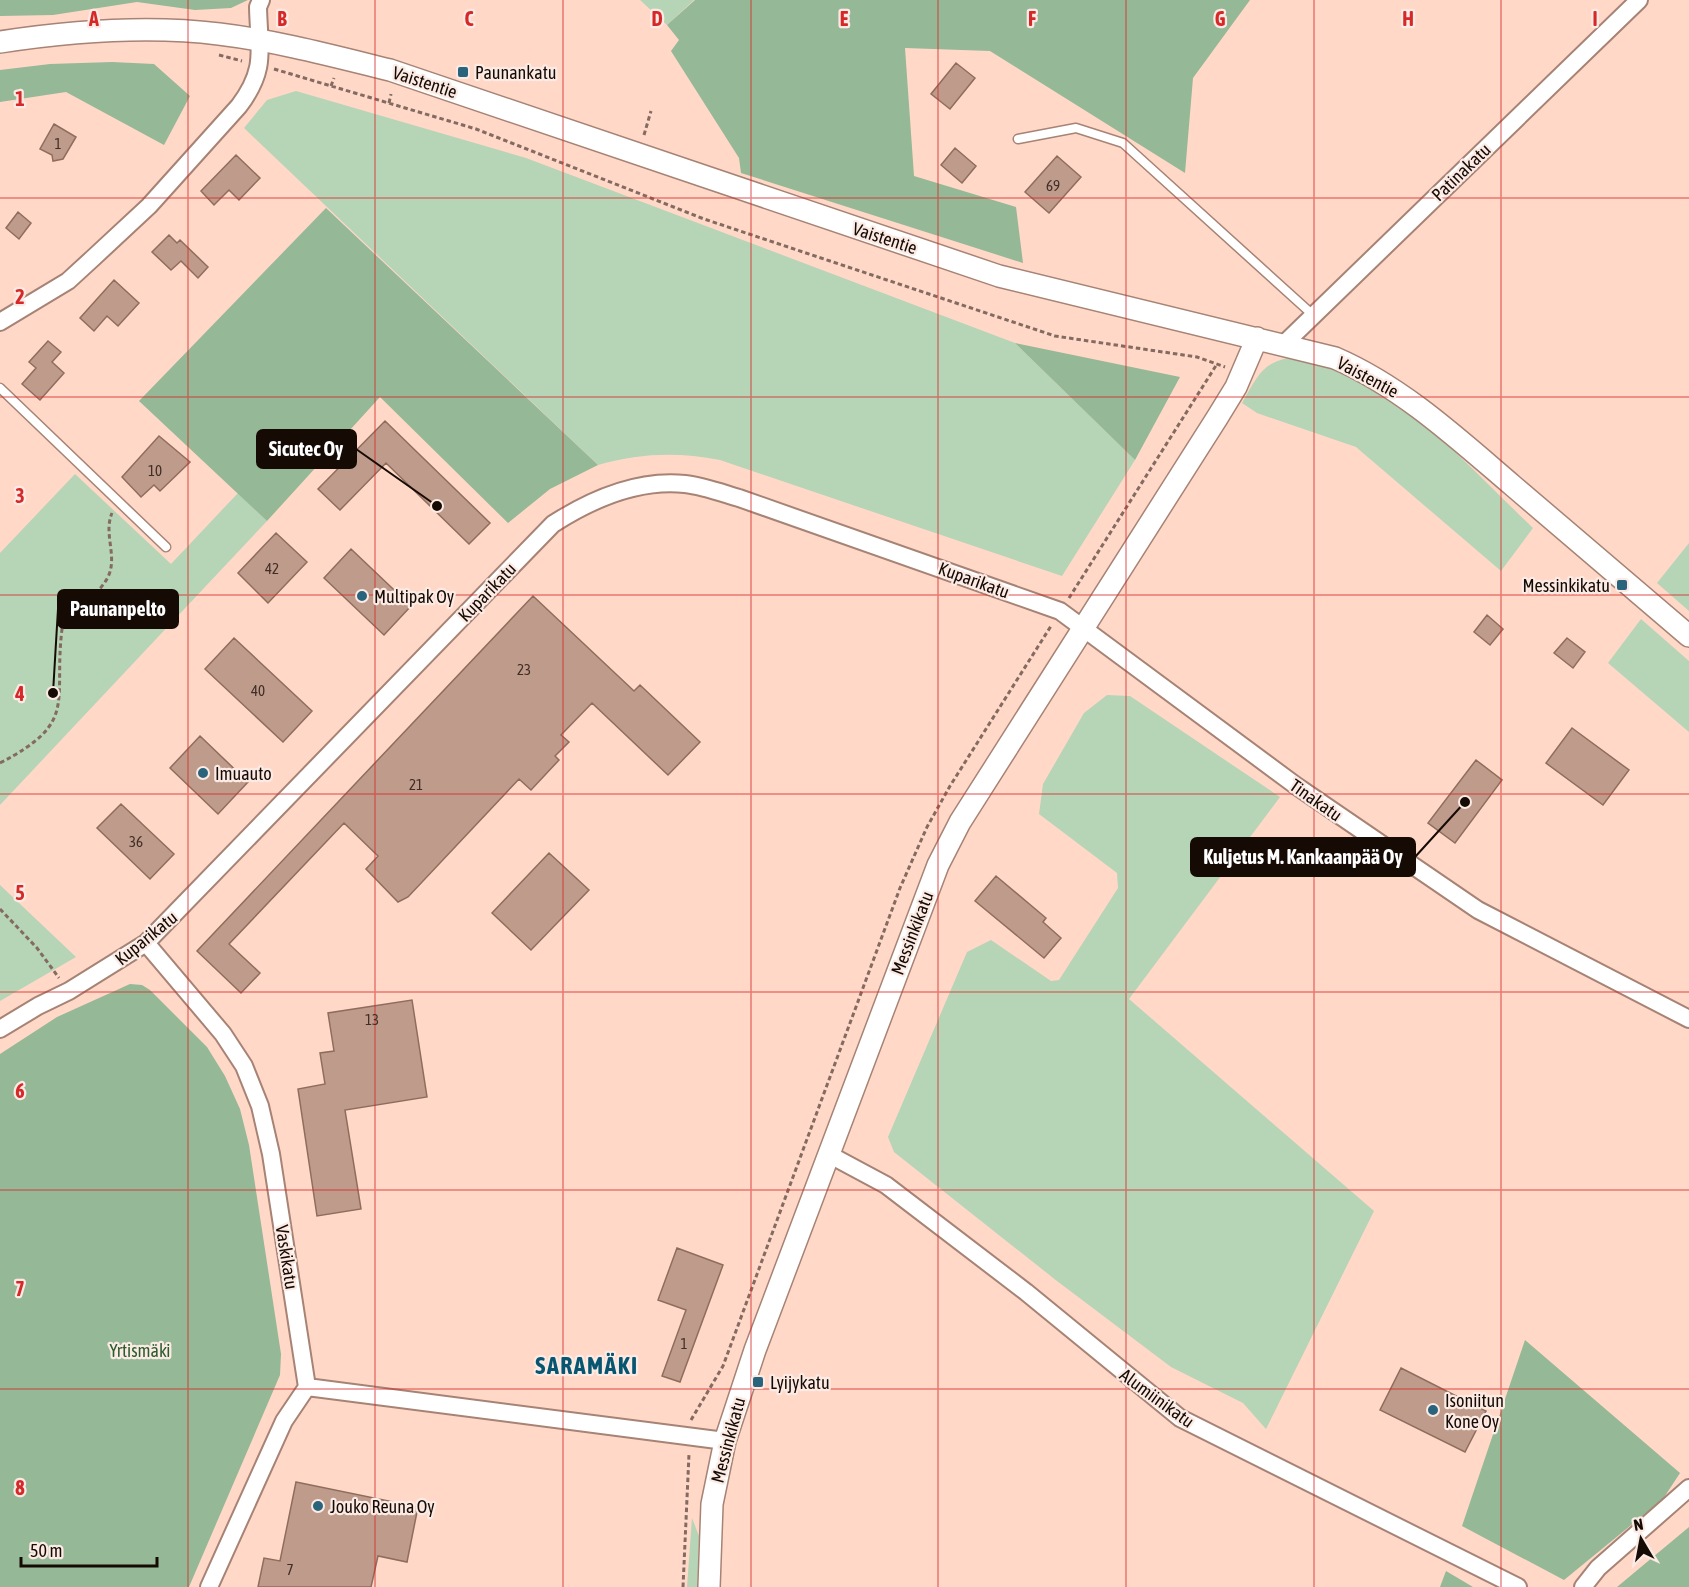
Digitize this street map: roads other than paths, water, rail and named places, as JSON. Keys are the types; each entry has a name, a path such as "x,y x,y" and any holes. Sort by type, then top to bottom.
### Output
{"street":[{"path":"0,322 68,280 149,206 239,106 251,90 261,66 258,7 261,0"},
{"name":"Patinakatu","path":"1284,344 1639,0"},
{"name":"Vaistentie","path":"0,42 67,33 174,31 259,40 390,70 999,276 1284,344 1356,367 1401,394 1469,448 1689,636"},
{"name":"Messinkikatu","path":"709,1587 712,1504 725,1441 755,1350 938,865 960,822 1217,418 1257,338"},
{"name":"Kuparikatu","path":"0,1029 38,1006 69,991 146,943 553,524 597,499 629,489 657,485 685,484 713,490 1060,611 1083,627"},
{"name":"Tinakatu","path":"1083,627 1295,786 1478,910 1689,1019"},
{"name":"Vaskikatu","path":"146,943 223,1034 244,1066 260,1106 271,1154 307,1387"},
{"name":"Alumiinikatu","path":"830,1155 886,1185 1026,1292 1180,1418 1518,1587"},
{"path":"209,1587 284,1421 307,1387 725,1441"},
{"path":"1583,1587 1598,1568 1689,1488"}],"lane":[{"path":"1018,139 1076,128 1123,143 1313,315"},
{"path":"0,388 166,547"}],"place":[{"name":"Paunankatu","path":"463,72"},
{"name":"Sicutec Oy","path":"437,506"},
{"name":"Messinkikatu","path":"1622,585"},
{"name":"Multipak Oy","path":"362,596"},
{"name":"Paunanpelto","path":"53,693"},
{"name":"Imuauto","path":"203,773"},
{"name":"Kuljetus M. Kankaanpää Oy","path":"1465,802"},
{"name":"Lyijykatu","path":"758,1382"},
{"name":"Isoniitun Kone Oy","path":"1433,1410"},
{"name":"Jouko Reuna Oy","path":"318,1506"}],"district":[{"name":"SARAMÄKI","path":"587,1365"}],"park label":[{"name":"Yrtismäki","path":"140,1350"}]}
